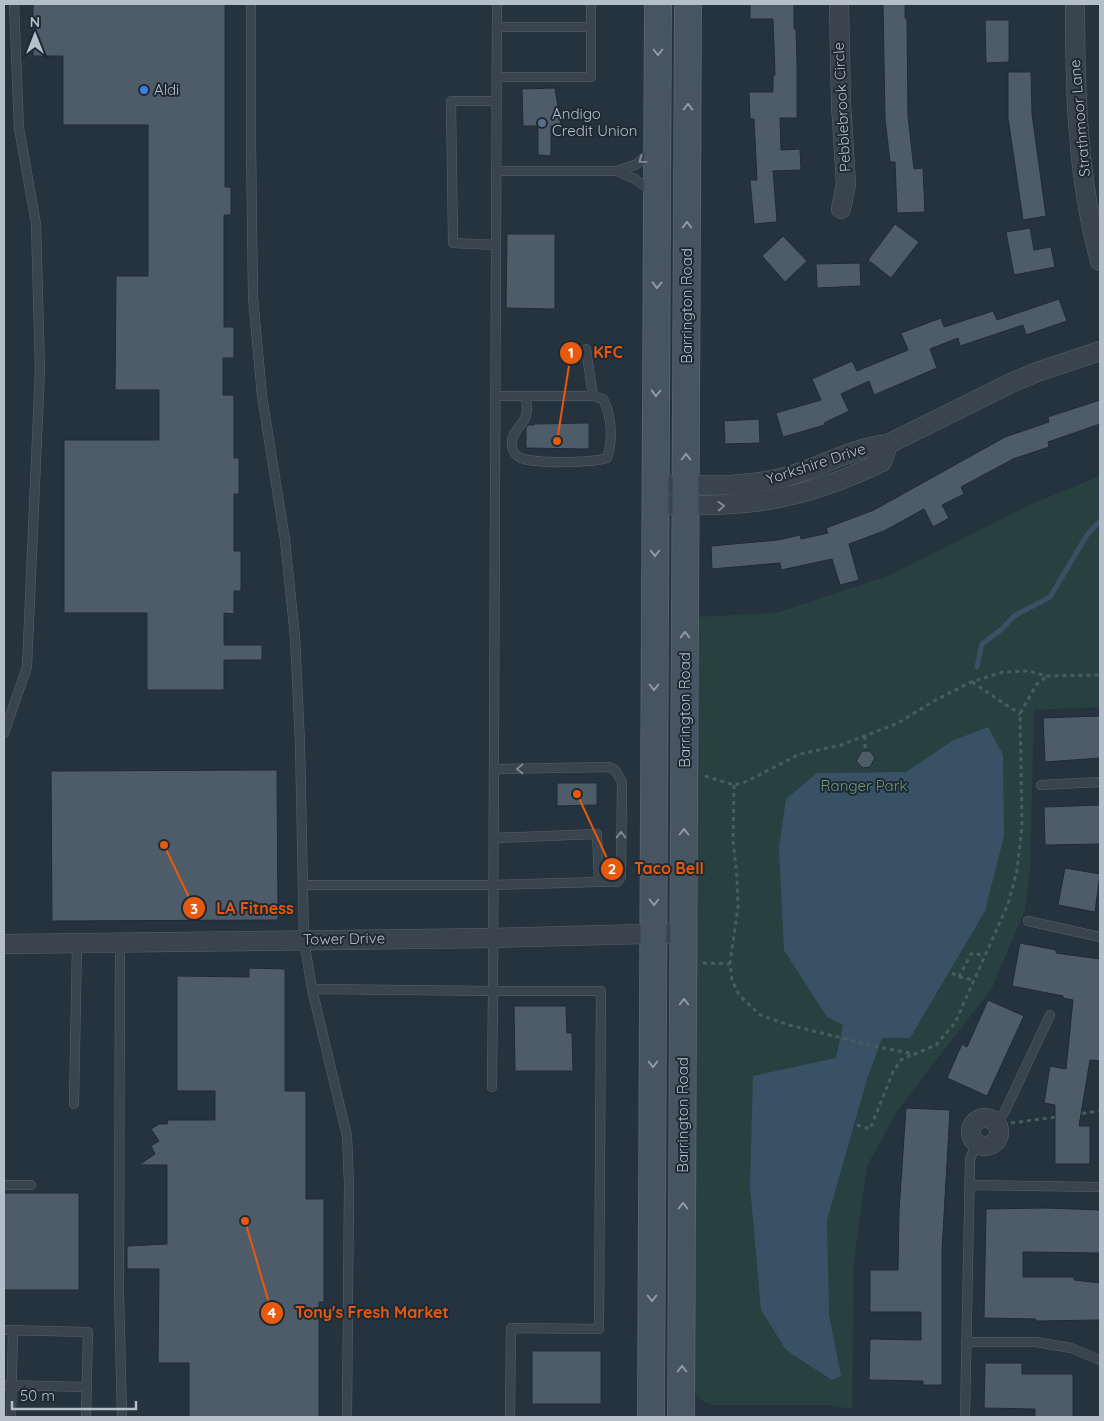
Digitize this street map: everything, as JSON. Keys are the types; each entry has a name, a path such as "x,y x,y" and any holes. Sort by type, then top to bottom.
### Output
{"main road":[{"name":"Barrington Road","path":"651,1417 658,4"},
{"name":"Barrington Road","path":"681,1417 688,4"}],"street":[{"name":"Pebblebrook Circle","path":"839,4 841,104 846,184 842,209"},
{"name":"Strathmoor Lane","path":"1075,4 1076,106 1085,183 1100,261"},
{"name":"Yorkshire Drive","path":"655,495 686,496 745,504 799,495 849,478 882,462 888,444 1011,383 1037,372 1100,351"},
{"name":"Tower Drive","path":"4,944 684,934"},
{"path":"976,1143 970,1133 974,1122 985,1118 1003,1123"}],"lane":[{"path":"4,734 27,667 40,369 36,224 19,128 14,4"},
{"path":"251,4 253,297 262,396 285,540 295,637 300,743 304,940 312,989 347,1136 349,1184 347,1417"},
{"path":"492,1087 497,4"},
{"path":"497,76 591,77 591,4"},
{"path":"497,27 591,27"},
{"path":"496,245 453,243 451,100 497,101"},
{"path":"496,171 617,171 637,164 652,153 658,139"},
{"path":"617,171 646,186 658,196"},
{"path":"586,349 594,396"},
{"path":"496,396 526,396 594,396 603,399 610,415 607,458 597,461 543,461 520,457 513,451 511,444 513,436 526,416 526,396"},
{"path":"303,886 617,882 621,877 622,782 616,770 609,767 494,769"},
{"path":"1040,785 1100,782"},
{"path":"494,838 597,834 599,882"},
{"path":"1028,920 1100,937"},
{"path":"120,942 119,1292 122,1417"},
{"path":"74,1104 77,943"},
{"path":"312,989 602,991 599,1329 511,1328 510,1417"},
{"path":"1003,1123 1004,1113 1050,1015"},
{"path":"966,1417 969,1186 970,1160 976,1143"},
{"path":"4,1185 31,1185"},
{"path":"969,1186 1100,1187"},
{"path":"11,1417 8,1386 8,1330 88,1332 86,1417"},
{"path":"966,1342 1036,1342 1071,1348 1100,1360"},
{"path":"8,1386 87,1387"}],"path":[{"path":"699,776 734,785 745,782 800,754 841,745 898,723 934,700 971,682 1003,672 1029,671 1047,676 1100,675"},
{"path":"856,1125 870,1129 893,1072 901,1060 936,1045 955,1023 983,956 1008,904 1018,871 1022,826 1020,714 1036,685 1047,676"},
{"path":"971,682 1020,714"},
{"path":"864,736 864,751"},
{"path":"734,785 733,840 738,906 730,964 732,980 739,995 760,1015 789,1025 913,1054"},
{"path":"959,976 971,954 975,953 983,956"},
{"path":"699,963 730,964"},
{"path":"952,973 973,980"},
{"path":"1003,1123 1100,1112"}],"green space":[{"name":"Ranger Park","path":"1100,476 1100,707 1034,710 1030,869 1025,910 992,988 897,1111 867,1166 854,1260 852,1409 829,1405 713,1405 707,1403 694,1392 696,617 776,613 888,576 1027,506"}],"water":[{"path":"988,727 1003,755 1004,836 985,911 910,1038 882,1038 867,1079 827,1220 829,1315 841,1376 832,1380 786,1350 761,1310 750,1186 753,1076 836,1058 843,1025 827,1017 784,950 779,848 786,799 817,773 906,772 952,741"}],"building":[{"path":"33,4 225,4 225,187 231,187 231,215 224,215 224,327 234,327 234,358 223,358 223,395 234,395 234,458 239,458 239,494 234,494 234,551 241,551 241,591 234,591 234,614 224,613 224,645 262,645 262,660 224,660 224,690 147,690 147,613 64,613 64,440 159,440 159,390 115,390 116,276 148,276 148,125 63,125 63,56 33,56"},
{"path":"750,4 794,4 797,118 780,118 781,150 800,149 801,170 773,171 777,222 754,224 750,180 757,180 754,119 750,119 749,92 773,92 773,75 775,75 773,19 750,19"},
{"path":"883,4 905,4 905,18 907,18 908,116 914,169 923,168 925,212 897,213 895,162 890,162 885,119"},
{"path":"985,20 1009,20 1009,62 986,63"},
{"path":"1008,72 1031,72 1032,114 1046,216 1023,220 1008,118"},
{"name":"Andigo Credit Union","path":"555,88 561,126 551,126 551,156 538,155 538,126 523,126 522,89"},
{"path":"895,224 919,242 891,278 868,260"},
{"path":"1030,228 1034,250 1051,247 1055,267 1014,275 1006,232"},
{"path":"507,234 555,234 555,309 506,308"},
{"path":"783,236 807,261 785,282 762,256"},
{"path":"860,263 861,286 817,288 816,264"},
{"path":"1059,299 1067,321 1026,335 1023,325 960,346 958,338 930,349 937,368 874,395 869,381 841,394 849,411 824,423 825,425 783,437 776,413 821,400 812,379 852,361 857,371 908,350 901,333 941,318 944,327 993,311 997,320"},
{"path":"1100,400 1100,424 1048,442 1049,447 1013,459 961,487 964,494 942,505 949,518 933,527 924,509 884,531 849,544 859,580 840,585 832,559 781,570 780,563 712,569 711,546 778,540 800,535 801,539 828,533 826,528 874,510 1005,437 1049,422 1048,417"},
{"path":"759,419 760,443 725,444 724,421"},
{"path":"589,423 589,449 526,448 526,428 528,425"},
{"path":"1100,716 1100,758 1045,762 1043,718"},
{"path":"862,751 870,751 875,758 870,767 863,768 856,761"},
{"path":"277,770 278,920 52,921 51,771"},
{"path":"557,783 597,783 597,805 557,806"},
{"path":"1100,805 1100,844 1045,845 1044,807"},
{"path":"1065,868 1100,874 1095,912 1058,905"},
{"path":"1020,943 1056,950 1056,953 1100,959 1100,1061 1090,1060 1079,1126 1090,1126 1090,1164 1055,1164 1055,1105 1044,1103 1050,1066 1066,1069 1073,1000 1063,998 1063,996 1012,986"},
{"path":"249,968 285,969 285,1091 306,1091 306,1199 324,1199 324,1302 319,1302 319,1417 189,1417 189,1363 158,1363 159,1269 127,1269 127,1246 167,1244 167,1165 139,1165 155,1154 151,1146 159,1141 151,1129 159,1124 167,1124 168,1120 215,1120 215,1091 177,1091 177,976 249,977"},
{"path":"988,1000 1024,1016 987,1096 947,1078 962,1044 967,1047"},
{"path":"514,1006 566,1006 567,1033 572,1033 573,1071 515,1071"},
{"path":"906,1108 950,1110 942,1250 942,1385 923,1385 923,1381 869,1380 870,1339 921,1340 921,1312 870,1312 870,1270 898,1270 899,1211"},
{"path":"4,1193 79,1193 79,1290 4,1290"},
{"path":"1045,1208 1100,1210 1100,1253 1023,1252 1023,1277 1074,1277 1074,1280 1100,1283 1100,1320 1036,1321 1036,1319 984,1318 986,1209"},
{"path":"532,1351 601,1351 601,1404 532,1404"},
{"path":"985,1363 1022,1363 1022,1374 1073,1374 1073,1417 1035,1417 1035,1409 984,1408"}],"waterway":[{"path":"977,667 982,644 1002,629 1014,616 1050,597 1087,535 1100,521"}],"place":[{"name":"Aldi","path":"144,90"},
{"name":"Andigo Credit Union","path":"542,123"},
{"name":"KFC","path":"557,441"},
{"name":"Taco Bell","path":"577,794"},
{"name":"LA Fitness","path":"164,845"},
{"name":"Tony's Fresh Market","path":"245,1221"}]}
